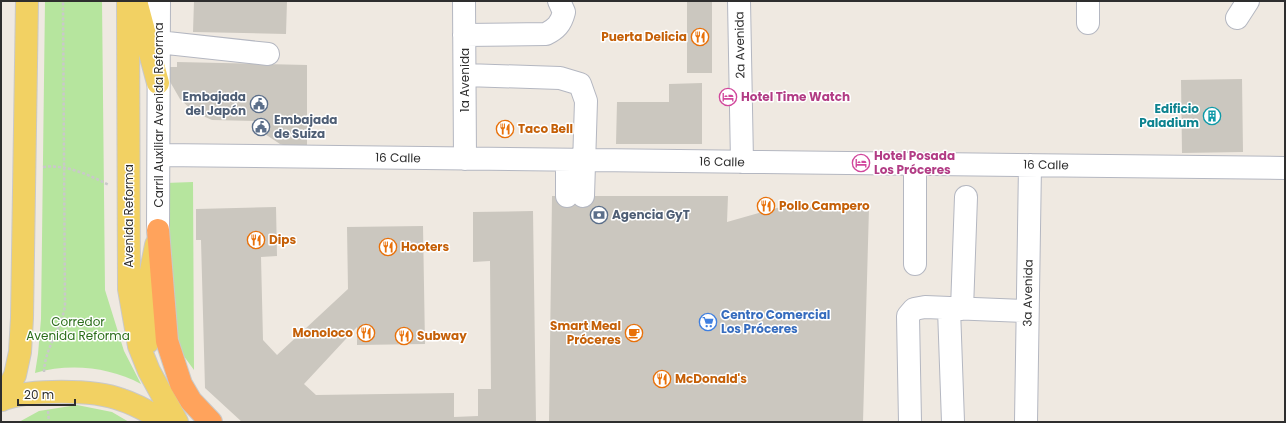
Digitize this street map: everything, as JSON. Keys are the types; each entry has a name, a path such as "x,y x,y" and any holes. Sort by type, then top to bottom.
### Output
{"highway":[{"path":"158,230 167,341 175,370 180,384 191,401 211,422"}],"main road":[{"path":"1,400 15,375 20,352 27,1"},
{"name":"Avenida Reforma","path":"128,1 129,289 139,346 149,371 177,422"},
{"path":"136,1 158,83"},
{"path":"149,371 148,316 150,276 158,230"},
{"path":"1,400 63,392 98,394 122,400 166,422"}],"street":[{"name":"Carril Auxiliar Avenida Reforma","path":"158,230 159,1"},
{"name":"1a Avenida","path":"464,1 465,159"},
{"path":"464,35 546,34 557,28 562,21 564,12 559,1"},
{"name":"2a Avenida","path":"739,1 742,162"},
{"path":"1088,1 1088,23"},
{"path":"158,42 268,54"},
{"path":"465,75 560,78 580,84 586,101 575,160 575,196"},
{"name":"16 Calle","path":"159,155 1285,168"},
{"path":"915,164 915,264"},
{"name":"3a Avenida","path":"1026,422 1030,165"},
{"path":"953,422 955,309 966,197"},
{"path":"910,422 908,316 914,309 925,307 1027,311"}],"path":[{"path":"44,373 47,352 63,320 65,306 63,1"},
{"path":"24,168 53,166 86,173 110,186 129,185"}],"green space":[{"name":"Corredor Avenida Reforma","path":"45,1 102,1 105,290 124,351 141,384 129,378 103,370 89,368 62,368 35,373 41,319"},
{"path":"193,182 194,370 178,348 165,183"},
{"path":"77,405 112,412 129,422 19,422 39,411"}],"building":[{"path":"194,1 287,1 286,34 193,32"},
{"name":"Puerta Delicia","path":"687,1 712,1 712,73 687,73"},
{"path":"177,62 307,65 307,146 289,147 280,144 265,134 258,121 212,120 194,112 180,99 169,80 167,67 177,67"},
{"name":"Edificio Paladium","path":"1242,79 1243,152 1182,153 1181,80"},
{"path":"702,83 702,144 616,144 617,102 669,102 669,84"},
{"name":"Centro Comercial Los Próceres","path":"552,196 728,196 727,222 784,206 869,208 863,422 549,422"},
{"path":"276,207 277,256 261,257 263,340 277,355 348,289 347,227 423,226 425,344 357,345 357,327 304,384 316,395 454,393 454,417 478,416 478,389 491,389 490,261 473,262 473,212 533,211 536,422 242,422 205,388 201,240 196,240 196,209"}],"place":[{"name":"Puerta Delicia","path":"700,37"},
{"name":"Hotel Time Watch","path":"728,97"},
{"name":"Embajada del Japón","path":"259,104"},
{"name":"Edificio Paladium","path":"1212,116"},
{"name":"Embajada de Suiza","path":"261,127"},
{"name":"Taco Bell","path":"505,129"},
{"name":"Hotel Posada Los Próceres","path":"861,163"},
{"name":"Pollo Campero","path":"766,206"},
{"name":"Agencia GyT","path":"599,215"},
{"name":"Dips","path":"256,240"},
{"name":"Hooters","path":"388,247"},
{"name":"Centro Comercial Los Próceres","path":"708,322"},
{"name":"Monoloco","path":"366,333"},
{"name":"Smart Meal Próceres","path":"634,333"},
{"name":"Subway","path":"404,336"},
{"name":"McDonald's","path":"662,379"}]}
